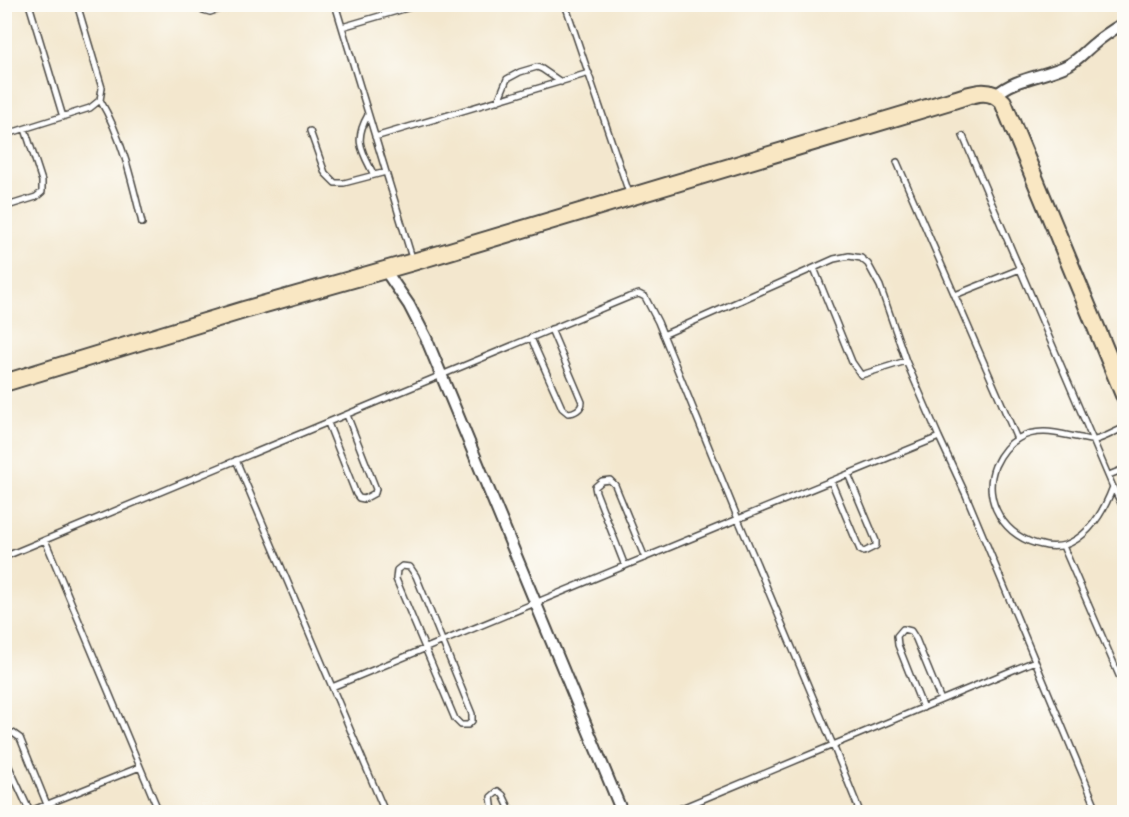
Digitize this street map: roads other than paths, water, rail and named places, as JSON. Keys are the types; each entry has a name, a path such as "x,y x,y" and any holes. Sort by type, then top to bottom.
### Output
{"street":[{"path":"996,95 1005,87 1019,81 1044,75 1070,64 1125,23"},
{"path":"4,383 981,93 996,95 1003,102 1125,395"},
{"path":"385,270 416,319 441,376 622,813"}],"lane":[{"path":"29,4 63,117"},
{"path":"77,4 102,88 100,100 113,124 132,182 142,223"},
{"path":"200,4 203,10 210,12 236,4"},
{"path":"335,4 413,262"},
{"path":"342,27 421,4"},
{"path":"565,4 631,197"},
{"path":"498,100 507,79 520,72 542,69 561,82"},
{"path":"375,137 589,74"},
{"path":"4,135 90,108 100,100"},
{"path":"368,115 360,129 359,137 363,154 374,175"},
{"path":"4,207 36,197 42,192 42,181 25,129"},
{"path":"310,131 325,173 335,183 344,183 386,172"},
{"path":"963,136 1113,487 1125,509"},
{"path":"897,162 1017,439"},
{"path":"663,335 834,259 849,256 861,258 867,264 879,286 906,361 966,495 1098,813"},
{"path":"814,268 852,362 861,375 906,361"},
{"path":"955,296 1020,269"},
{"path":"4,557 639,294 648,300 663,335 860,813"},
{"path":"531,338 562,408 568,413 574,412 581,407 582,402 551,329"},
{"path":"328,423 357,494 359,498 364,499 375,493 376,489 347,415"},
{"path":"1113,487 1092,526 1063,546 1046,546 1024,541 1007,527 997,511 991,490 994,469 1003,453 1017,439 1042,432 1054,432 1094,441 1125,428"},
{"path":"332,687 939,437"},
{"path":"236,460 385,813"},
{"path":"1109,475 1125,469"},
{"path":"831,481 861,550 864,552 874,549 876,541 848,474"},
{"path":"625,566 596,492 595,487 602,481 610,480 615,485 645,558"},
{"path":"45,540 159,813"},
{"path":"1063,546 1125,687"},
{"path":"399,567 410,567 416,576 472,714 472,721 468,725 461,725 455,719 424,648 396,579 395,573 399,567"},
{"path":"923,708 897,645 898,633 903,629 911,631 916,639 941,700"},
{"path":"672,813 1035,661"},
{"path":"4,734 16,734 20,738 50,813"},
{"path":"4,756 29,812 140,767"},
{"path":"493,813 490,797 498,791 503,795 511,813"}]}
